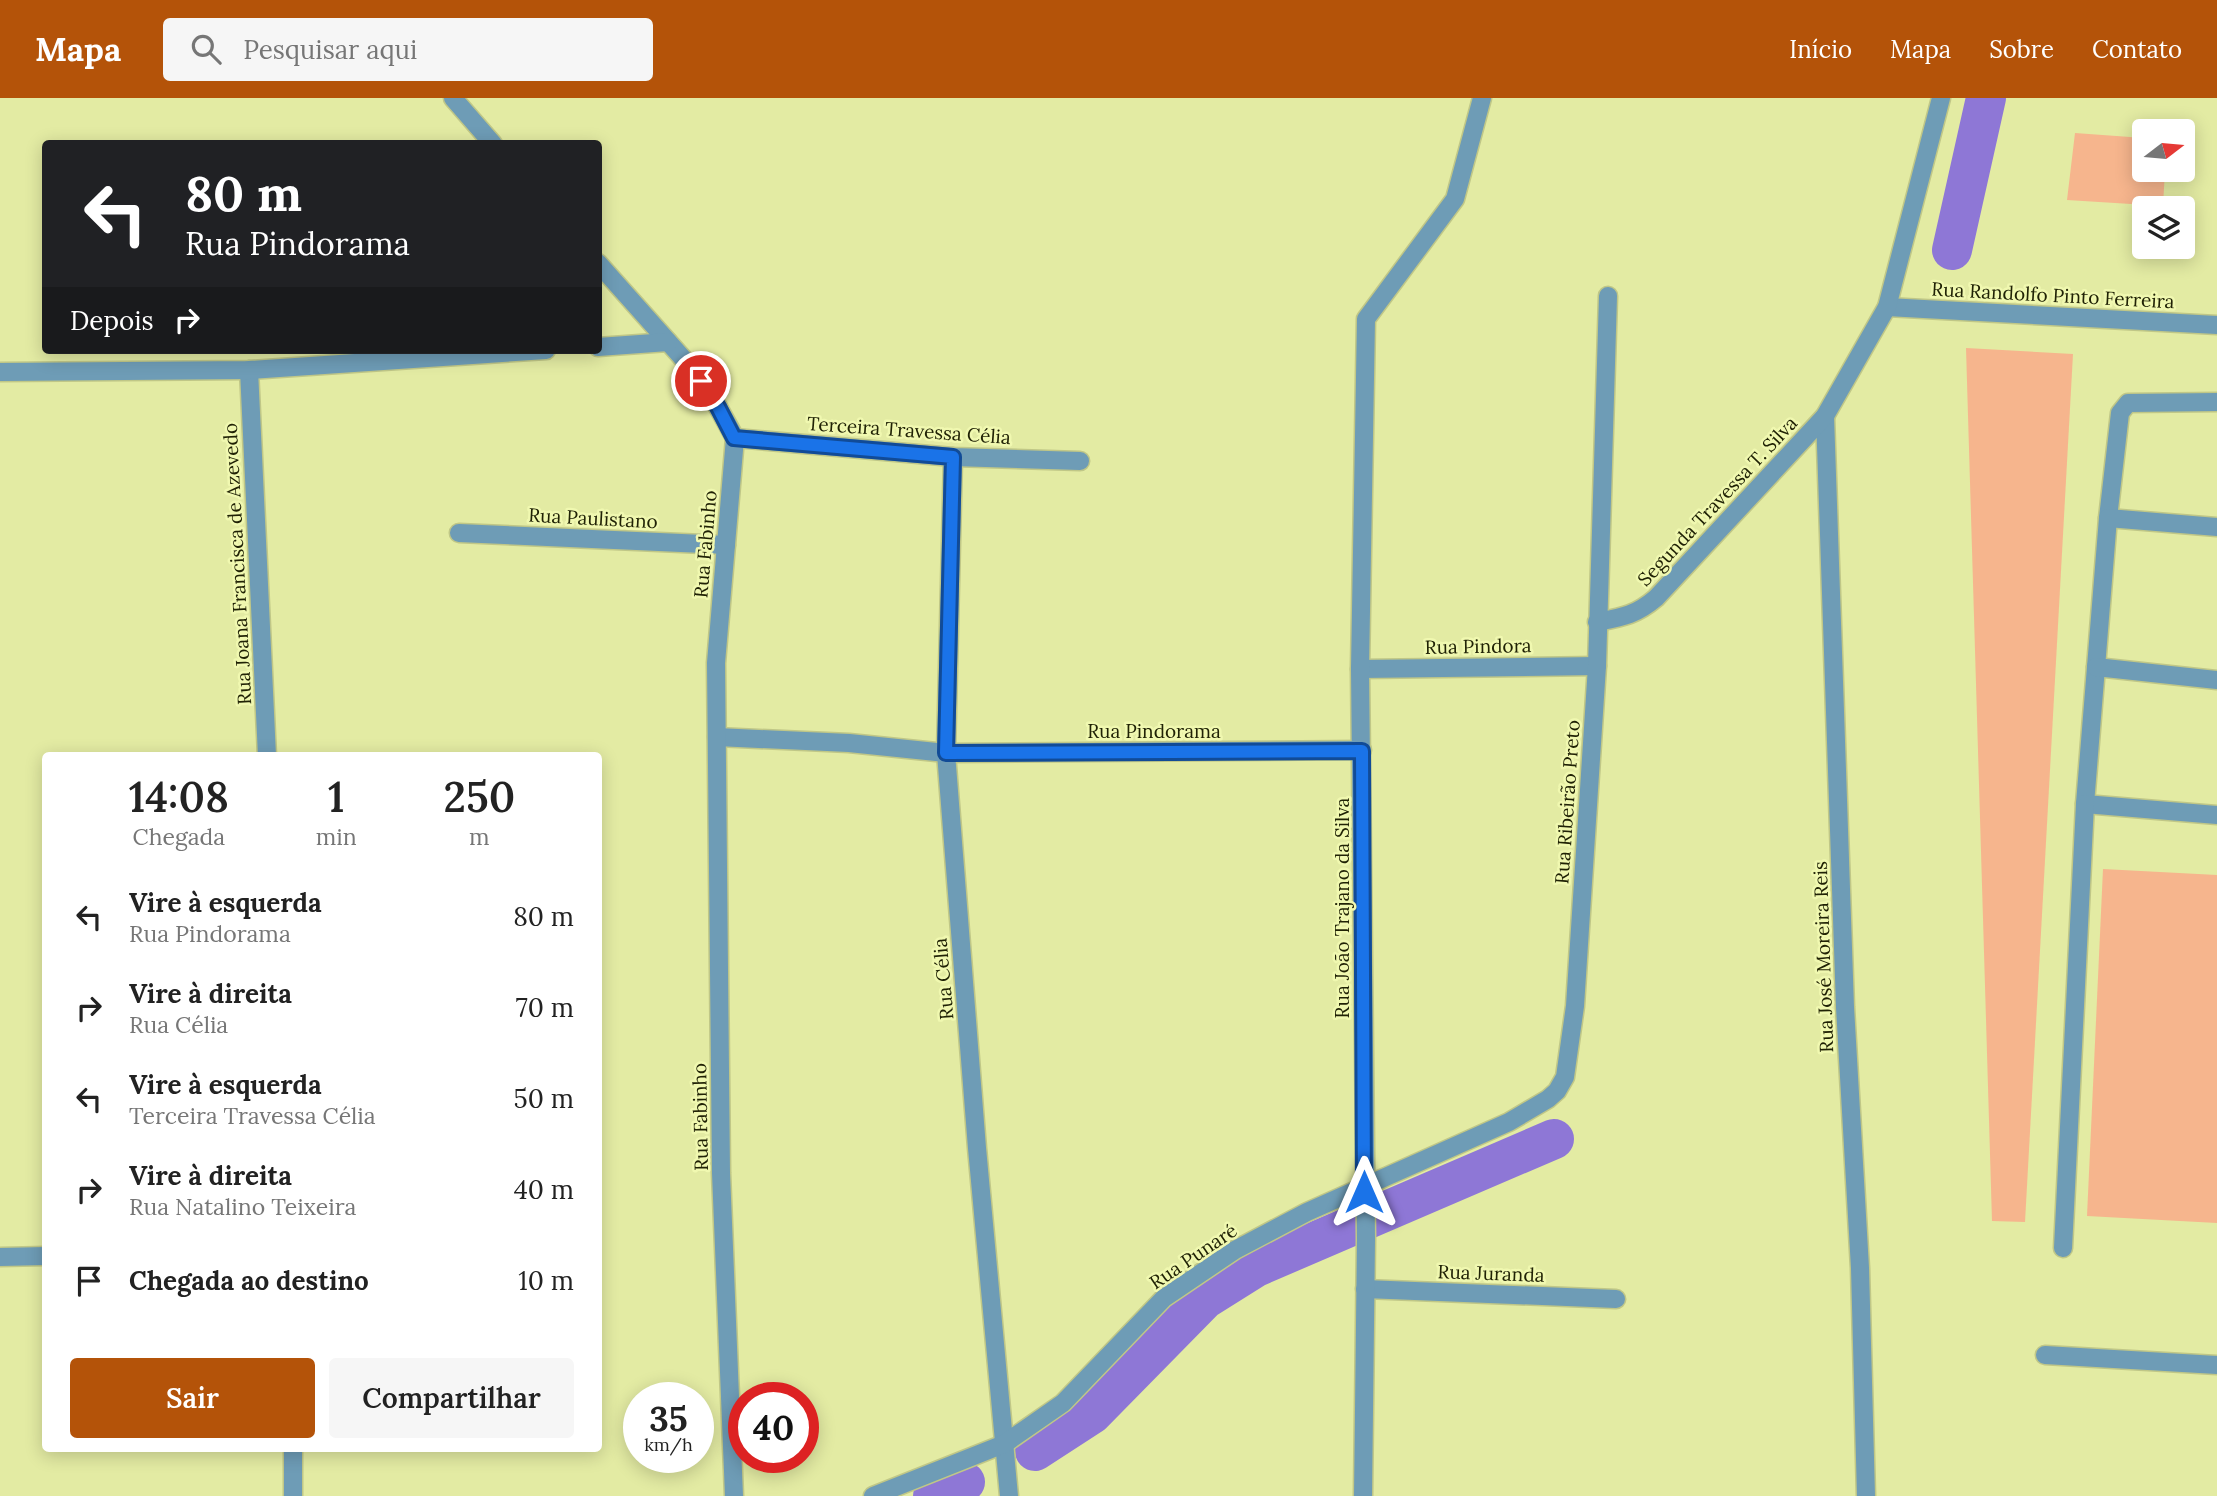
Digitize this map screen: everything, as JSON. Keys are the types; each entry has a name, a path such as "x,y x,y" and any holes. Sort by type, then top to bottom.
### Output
{"street":[{"path":"453,98 490,140"},
{"name":"Rua João Trajano da Silva","path":"1363,1496 1366,1239 1360,669 1366,319 1455,199 1482,98"},
{"name":"Segunda Travessa T. Silva","path":"1597,622 1628,617 1657,598 1825,416 1886,307 1941,98"},
{"path":"602,268 695,372 734,438"},
{"name":"Rua Ribeirão Preto","path":"1364,1190 1509,1122 1548,1099 1557,1091 1565,1077 1575,1006 1597,666 1608,296"},
{"name":"Rua Randolfo Pinto Ferreira","path":"1886,307 2217,325"},
{"path":"602,346 668,342"},
{"path":"0,372 249,370 487,354"},
{"name":"Rua Joana Francisca de Azevedo","path":"249,370 267,752"},
{"path":"2063,1248 2085,804 2120,413 2128,402 2217,402"},
{"name":"Rua José Moreira Reis","path":"1825,416 1845,1007 1860,1268 1866,1496"},
{"name":"Terceira Travessa Célia","path":"734,438 953,457 1080,461"},
{"name":"Rua Fabinho","path":"734,438 716,663 721,1173 734,1496"},
{"name":"Rua Célia","path":"953,457 946,753 977,1148 1009,1496"},
{"path":"2109,518 2217,527"},
{"name":"Rua Paulistano","path":"459,533 726,545"},
{"name":"Rua Pindora","path":"1360,669 1597,666"},
{"path":"2096,667 2217,680"},
{"path":"717,737 849,743 946,753"},
{"name":"Rua Pindorama","path":"946,753 1362,751"},
{"path":"2085,804 2217,815"},
{"name":"Rua Punaré","path":"873,1496 1004,1444 1063,1403 1164,1298 1235,1250 1307,1212 1364,1190"},
{"path":"0,1257 42,1256"},
{"name":"Rua Juranda","path":"1365,1289 1616,1299"},
{"path":"2045,1355 2217,1365"},
{"path":"293,1452 293,1496"}],"building":[{"path":"2075,133 2132,137 2132,182 2164,182 2164,196 2132,196 2132,204 2067,200"},
{"path":"1966,348 2073,354 2025,1222 1992,1221"},
{"path":"2103,869 2217,875 2217,1223 2087,1216"}],"waterway":[{"path":"1952,250 1986,98"},
{"path":"1035,1451 1092,1414 1205,1299 1256,1267 1554,1139"},
{"path":"933,1496 965,1482"}],"route":[{"path":"701,381 734,438 953,457 946,753 1362,751 1364,1192"}]}
